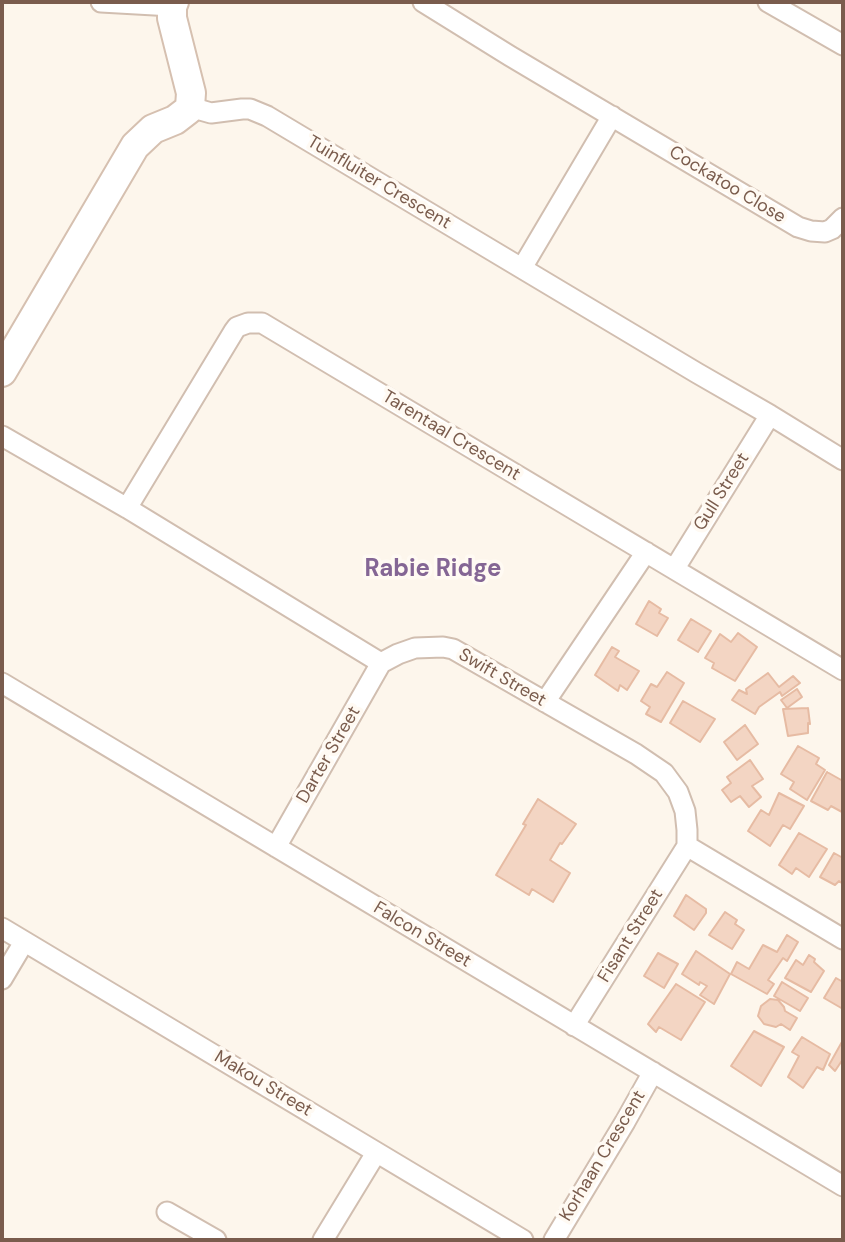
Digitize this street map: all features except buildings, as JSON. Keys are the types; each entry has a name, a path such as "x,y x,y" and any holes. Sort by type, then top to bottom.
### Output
{"street":[{"path":"2,372 135,146 153,129 175,120 190,107 191,93 174,27 173,4 102,2"},
{"name":"Cockatoo Close","path":"423,2 799,227 825,232 843,218"},
{"path":"768,2 843,45"},
{"name":"Tuinfluiter Crescent","path":"190,107 211,113 242,109 258,111 843,460"},
{"path":"522,268 612,116"},
{"name":"Tarentaal Crescent","path":"127,508 234,331 242,325 255,322 266,325 843,670"},
{"name":"Gull Street","path":"675,568 770,415"},
{"path":"2,436 127,508 382,663"},
{"path":"545,702 646,552"},
{"name":"Swift Street","path":"382,663 415,648 453,649 636,754 664,773 678,792 683,803 687,846"},
{"name":"Darter Street","path":"276,847 382,663"},
{"name":"Falcon Street","path":"2,683 843,1186"},
{"path":"687,846 843,939"},
{"name":"Fisant Street","path":"574,1026 687,846"},
{"name":"Makou Street","path":"2,928 523,1240"},
{"path":"2,979 24,942"},
{"name":"Korhaan Crescent","path":"554,1240 653,1072"},
{"path":"323,1240 376,1153"},
{"path":"167,1212 216,1240"}],"district":[{"name":"Rabie Ridge","path":"433,570"}]}
